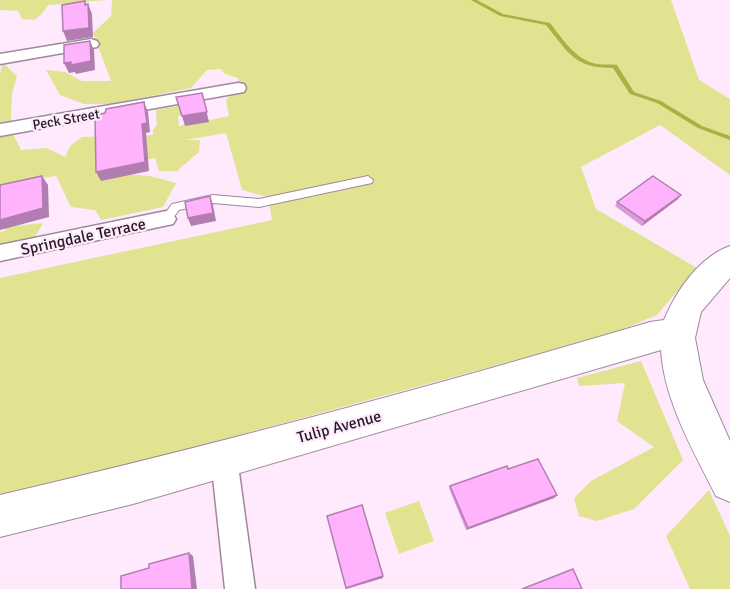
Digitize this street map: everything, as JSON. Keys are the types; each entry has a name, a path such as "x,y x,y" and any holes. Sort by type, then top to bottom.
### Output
{"street":[{"path":"0,59 91,44"},
{"name":"Peck Street","path":"0,130 238,88"},
{"name":"Springdale Terrace","path":"0,253 166,219"},
{"path":"730,259 695,294 683,315 678,338 681,366 691,394 730,482"},
{"name":"Tulip Avenue","path":"0,516 133,484 556,366 650,337 664,335 678,338"},
{"path":"224,458 240,589"}],"lane":[{"path":"166,219 176,207 186,205 213,200 259,203 368,180"}],"green space":[{"path":"0,0 106,0 48,5 34,20 22,19 18,11 0,10"},
{"path":"112,0 671,0 699,80 730,99 730,175 660,125 581,167 596,209 697,268 657,315 611,334 0,500 0,278 272,220 268,197 242,190 226,133 185,140 200,140 199,152 177,171 159,171 155,158 94,171 150,176 176,183 163,207 101,220 95,210 71,207 56,176 14,182 14,226 43,223 35,237 0,245 0,232 5,231 3,186 0,187 0,136 13,134 21,150 47,148 65,157 70,146 82,137 153,135 153,130 157,125 156,110 182,105 184,115 178,116 179,126 229,116 226,100 231,95 240,94 238,78 225,74 221,69 207,70 191,88 110,104 84,104 60,95 46,70 65,72 82,81 111,81 93,33 111,16"},
{"path":"3,63 17,76 12,94 11,123 0,125 0,73"},
{"path":"641,361 683,460 634,509 597,521 579,516 574,498 591,481 654,447 617,421 625,383 579,386 577,378"},
{"path":"709,490 730,536 730,589 690,589 666,536"},
{"path":"419,501 434,541 399,554 385,513"}],"building":[{"path":"85,1 85,5 88,4 89,28 63,31 62,5"},
{"path":"90,41 91,61 71,65 71,62 64,63 64,45"},
{"path":"202,93 207,112 182,116 176,97"},
{"path":"144,102 147,123 142,124 145,162 96,172 95,115 105,113 106,109"},
{"path":"42,176 43,208 0,220 0,185"},
{"path":"653,176 681,195 645,221 617,202"},
{"path":"210,196 213,213 188,218 185,202"},
{"path":"538,459 557,495 468,528 450,486 507,466 508,469"},
{"path":"362,505 383,576 346,588 327,516"},
{"path":"189,553 192,589 121,589 121,576 149,568 149,564"},
{"path":"573,569 582,589 522,589"}],"waterway":[{"path":"473,0 502,15 548,24 572,54 597,66 615,66 632,93 659,102 700,127 730,138"}]}
